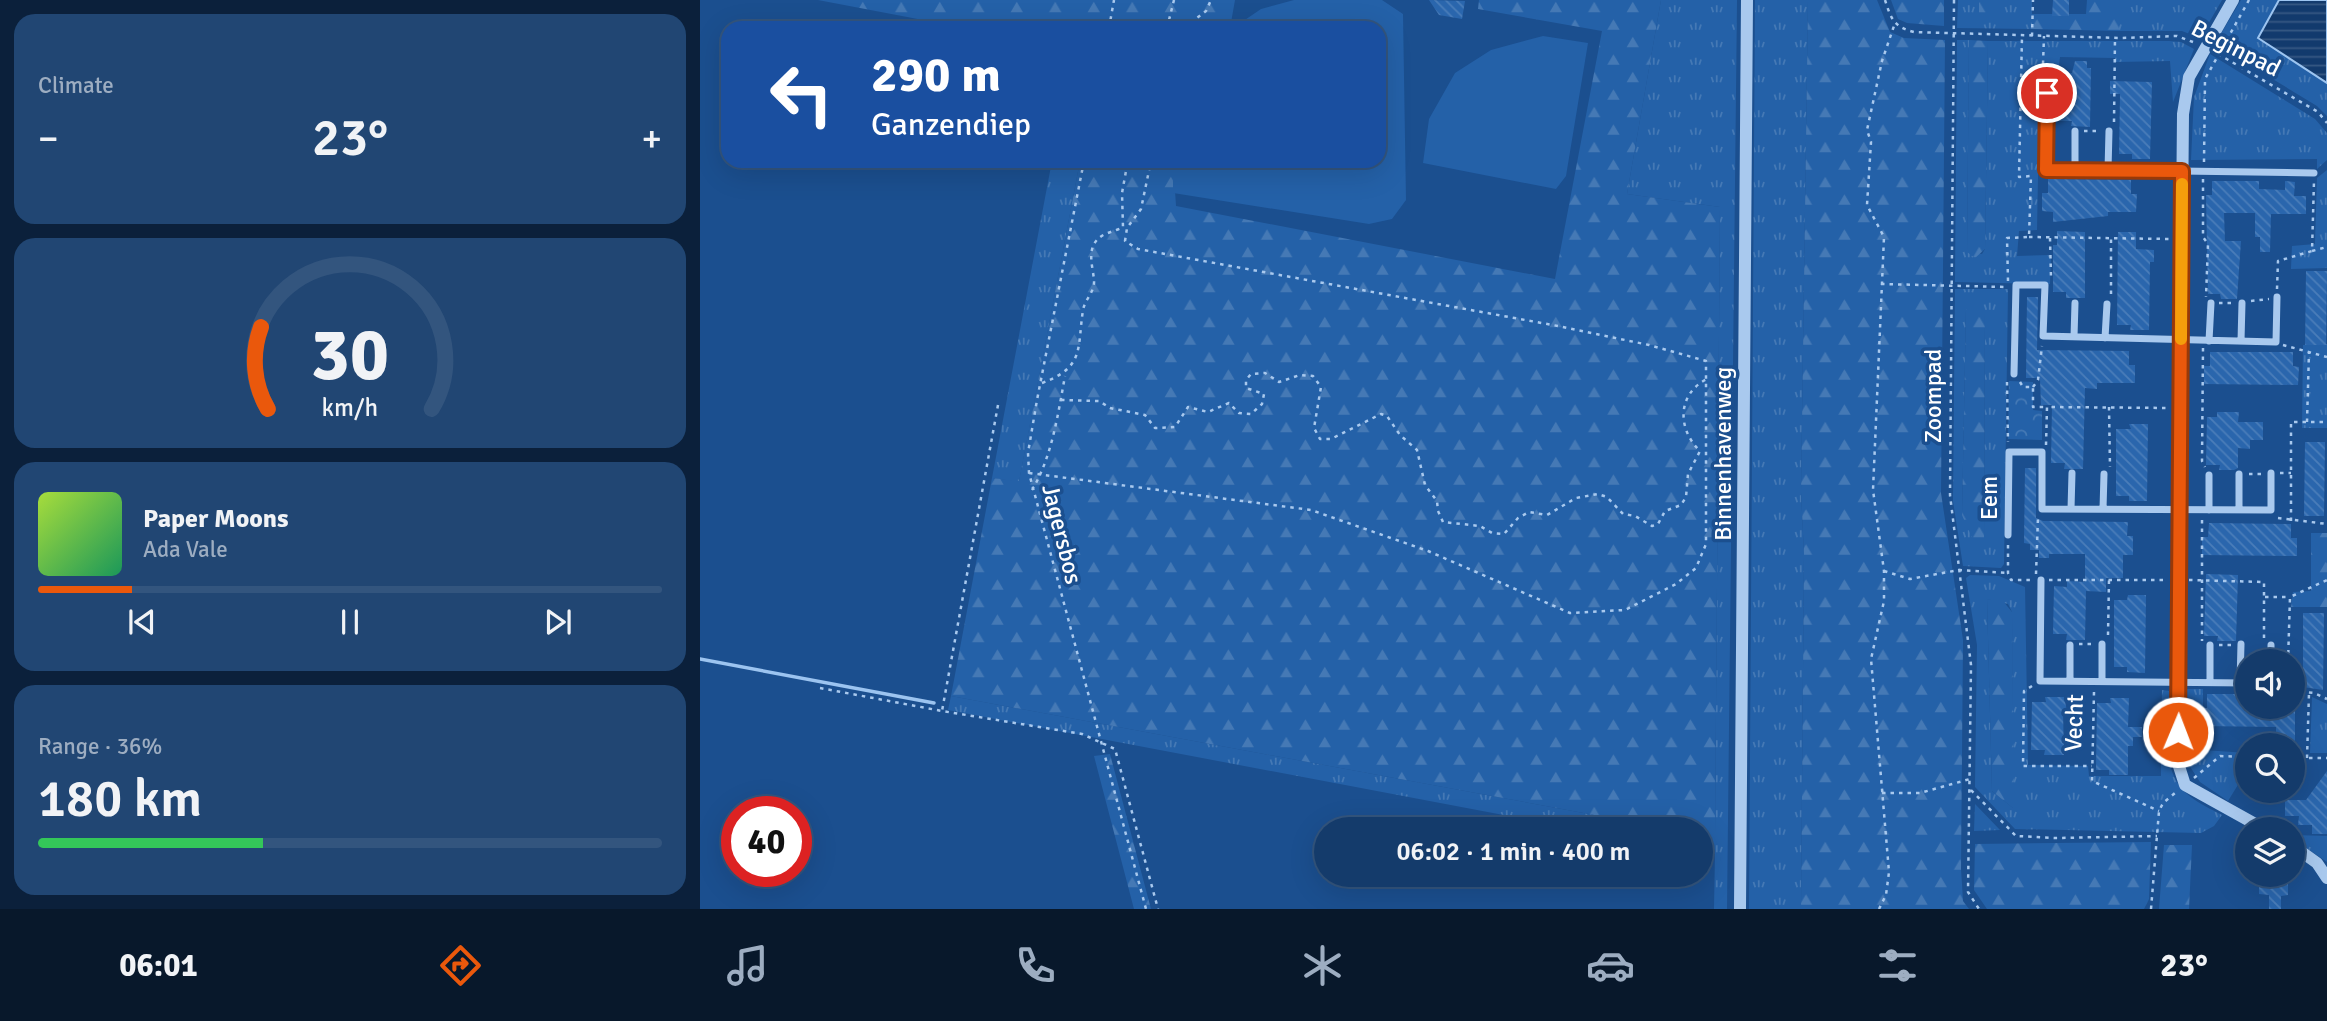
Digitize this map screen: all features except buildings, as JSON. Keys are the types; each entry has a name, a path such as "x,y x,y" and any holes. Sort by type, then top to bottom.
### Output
{"street":[{"name":"Binnenhavenweg","path":"1740,909 1747,0"},
{"path":"2234,0 2189,77 2183,114 2177,760 2185,785 2243,817"},
{"path":"2047,74 2046,170 2314,173"},
{"path":"2075,131 2075,170"},
{"path":"2108,170 2109,131"},
{"path":"2014,374 2017,285 2045,285 2043,336 2276,342 2277,297"},
{"path":"2074,337 2075,303"},
{"path":"2206,340 2211,303"},
{"path":"2241,341 2242,303"},
{"path":"2105,338 2107,304"},
{"name":"Eem","path":"2008,535 2009,452 2042,452"},
{"path":"2042,452 2042,509 2271,510 2271,474"},
{"path":"2071,509 2072,473"},
{"path":"2103,509 2104,474"},
{"path":"2239,474 2239,510"},
{"path":"2205,510 2209,475"},
{"name":"Vecht","path":"2039,580 2040,681 2235,682"},
{"name":"Vecht","path":"2098,681 2102,644"},
{"name":"Vecht","path":"2070,645 2070,681"},
{"path":"2210,645 2210,682"},
{"name":"Vecht","path":"2241,645 2241,649"},
{"path":"2267,645 2268,649"},
{"path":"2305,854 2317,863 2327,878"}],"path":[{"path":"1110,21 1114,0"},
{"path":"1169,21 1174,0"},
{"path":"1193,21 1206,11 1211,0"},
{"path":"1879,909 1886,895 1889,872 1871,659 1884,601 1884,571 1873,490 1877,442 1875,394 1884,237 1867,205 1871,142 1867,130 1882,61 1895,23 1885,0"},
{"name":"Zoompad","path":"1954,0 1950,495 1971,665 1968,892 1979,909"},
{"path":"2032,36 2033,0"},
{"path":"2249,0 2205,79 2203,237 2208,244 2206,299 2211,303 2242,303 2277,297 2278,261 2327,247"},
{"name":"Beginpad","path":"1895,23 1900,29 1914,32 1953,34 2115,38 2177,36 2206,47"},
{"path":"2022,36 2019,177 2031,176 2029,237"},
{"path":"2044,36 2043,69 2047,74"},
{"path":"2075,131 2109,131 2113,126 2115,38"},
{"name":"Beginpad","path":"2218,54 2318,112 2327,123"},
{"name":"Jagersbos","path":"1083,168 1028,453 1029,473 1146,909"},
{"path":"1029,473 1311,510 1428,551 1570,613 1625,610 1676,584 1696,568 1706,544 1706,361 1686,354 1558,326 1138,249 1125,241 1122,193 1126,171 1124,168"},
{"path":"1032,490 1041,475 1065,374 1082,342 1083,309 1093,291 1090,264 1095,243 1099,237 1125,227 1141,209 1150,168"},
{"path":"2312,251 2314,173"},
{"path":"2045,285 2050,277 2050,237"},
{"path":"2008,288 2007,238 2182,239"},
{"path":"2107,304 2111,297 2111,238"},
{"path":"1881,285 2017,288"},
{"path":"2043,336 2038,380 2033,387 2033,407 2180,408"},
{"path":"2206,340 2202,461 2209,475"},
{"path":"2276,342 2327,357"},
{"path":"2307,422 2309,352"},
{"path":"1060,400 1099,401 1110,408 1145,415 1155,428 1166,429 1175,427 1188,407 1208,412 1228,403 1239,413 1251,414 1262,404 1264,394 1246,388 1246,380 1251,374 1265,373 1279,382 1300,375 1313,376 1321,387 1314,428 1321,439 1331,439 1381,414 1387,416 1400,435 1417,450 1425,485 1440,505 1438,512 1443,522 1480,526 1492,533 1504,534 1518,518 1529,512 1547,515 1587,494 1607,497 1616,510 1635,516 1645,524 1658,524 1665,511 1681,505 1686,497 1688,474 1700,451 1686,432 1682,415 1690,394 1707,379"},
{"path":"1041,384 1065,374"},
{"path":"2009,452 2007,374 2014,374 2023,387 2033,387"},
{"path":"942,711 998,405"},
{"path":"2042,452 2047,443 2047,407"},
{"path":"2104,474 2110,469 2109,407"},
{"path":"2291,521 2291,422 2327,422"},
{"path":"2239,474 2291,473"},
{"path":"2008,535 2008,573 2011,580 2039,580 2038,518 2042,509"},
{"path":"2205,510 2200,640 2210,645 2241,645"},
{"path":"2271,510 2281,520 2327,524"},
{"path":"1884,571 1910,579 1959,570 2008,573"},
{"path":"2070,645 2102,644 2108,641 2109,580"},
{"path":"2264,597 2290,597 2327,580"},
{"path":"2288,649 2290,597"},
{"path":"2267,645 2288,639"},
{"name":"Vecht","path":"2040,681 2024,691 2023,766 2092,766"},
{"name":"Vecht","path":"2098,681 2092,780 2159,811"},
{"path":"820,688 1082,734 1115,749 1158,909"},
{"path":"2305,693 2327,699"},
{"path":"2309,693 2307,758 2327,758"},
{"path":"2151,909 2159,811 2163,803 2220,756 2235,757"},
{"path":"1882,793 1920,793 1970,779"},
{"path":"1971,790 2016,836 2056,838 2157,835"}],"green space":[{"path":"818,0 1235,0 1231,21 928,21"},
{"path":"1294,0 1382,0 1403,14 1406,200 1392,219 1369,224 1173,193 1173,168 1386,168 1386,21 1243,21 1261,9"},
{"path":"1479,0 1661,0 1627,194 1720,207 1715,837 1713,817 1605,817 951,696 992,478 1019,481 1079,168 1173,168 1176,206 1555,279 1602,31 1478,9"},
{"path":"1661,0 1737,0 1727,909 1714,909 1713,854 1720,207 1627,194"},
{"path":"1755,0 1808,0 1801,492 1804,554 1801,909 1749,909"},
{"path":"1808,0 1877,0 1890,32 1904,38 1945,40 1941,493 1963,640 1961,869 1963,901 1969,909 1801,909 1804,554 1801,492"},
{"path":"1891,0 1944,0 1944,26 1907,23 1898,19"},
{"path":"1958,0 1979,0 1979,16 2002,11 2002,0 2032,0 2032,29 1957,28"},
{"path":"1979,0 2002,0 2002,16 1995,19 1979,16"},
{"path":"2087,0 2119,0 2119,31 2032,29 2032,14 2086,14"},
{"path":"2119,0 2222,0 2200,38 2182,31 2119,31"},
{"path":"2241,0 2279,0 2258,38 2327,83 2327,116 2317,106 2215,44"},
{"path":"1543,36 1588,43 1566,176 1556,189 1423,163 1429,119 1455,73 1491,50"},
{"path":"1957,40 1969,40 1967,252 1982,254 1985,249 1988,41 2169,41 2181,42 2194,49 2173,102 2170,61 2115,62 2115,58 2060,57 2059,65 2040,66 2037,230 2019,231 2017,256 2051,255 2050,284 1955,282"},
{"path":"1969,40 1988,41 1985,249 1975,258 1967,252"},
{"path":"2210,54 2315,119 2327,133 2327,160 2317,169 2317,159 2191,160 2194,97"},
{"path":"1051,168 1079,168 1019,482 992,478"},
{"path":"2327,170 2327,268 2291,269 2292,246 2315,244 2317,178"},
{"path":"1955,289 2008,289 2004,564 2001,568 1963,566 1953,501","holes":["1966,309 1985,309 1984,542 1962,515"]},
{"path":"1966,309 1985,309 1984,542 1974,542 1962,515"},
{"path":"2327,344 2327,428 2302,428 2303,345"},
{"path":"2009,381 2033,382 2033,410 2042,411 2042,440 2008,439"},
{"path":"2311,533 2327,533 2327,607 2291,607 2293,592 2311,591"},
{"path":"1970,575 1999,576 2025,587 2028,765 2088,766 2089,776 2161,776 2162,690 2169,691 2171,768 2174,777 2184,791 2222,815 2214,826 2201,833 2015,829 1975,787 1977,645 1966,578","holes":["1987,599 2008,604 2012,612 2013,808 1992,791"]},
{"path":"1987,599 2003,601 2012,612 2014,809 1992,791"},
{"path":"2187,689 2203,689 2203,750 2235,752 2235,790 2228,801 2200,782 2189,765"},
{"path":"951,696 1605,817 1514,817 948,710"},
{"path":"2312,697 2327,704 2327,753 2310,753"},
{"path":"1110,754 1151,909 1134,909 1094,756"},
{"path":"1975,804 2000,830 1974,831"},
{"path":"2305,835 2327,836 2327,862 2305,847"},
{"path":"2151,842 2149,899 2144,909 1987,909 1974,890 1975,844"},
{"path":"2164,845 2192,845 2189,909 2159,909"}],"shaded area":[{"path":"2279,0 2327,0 2327,83 2258,38"}],"waterway":[{"path":"700,659 934,703"}],"slow traffic":[{"path":"2181,339 2182,184"}],"route":[{"path":"2047,93 2046,170 2182,171 2178,732"}]}
